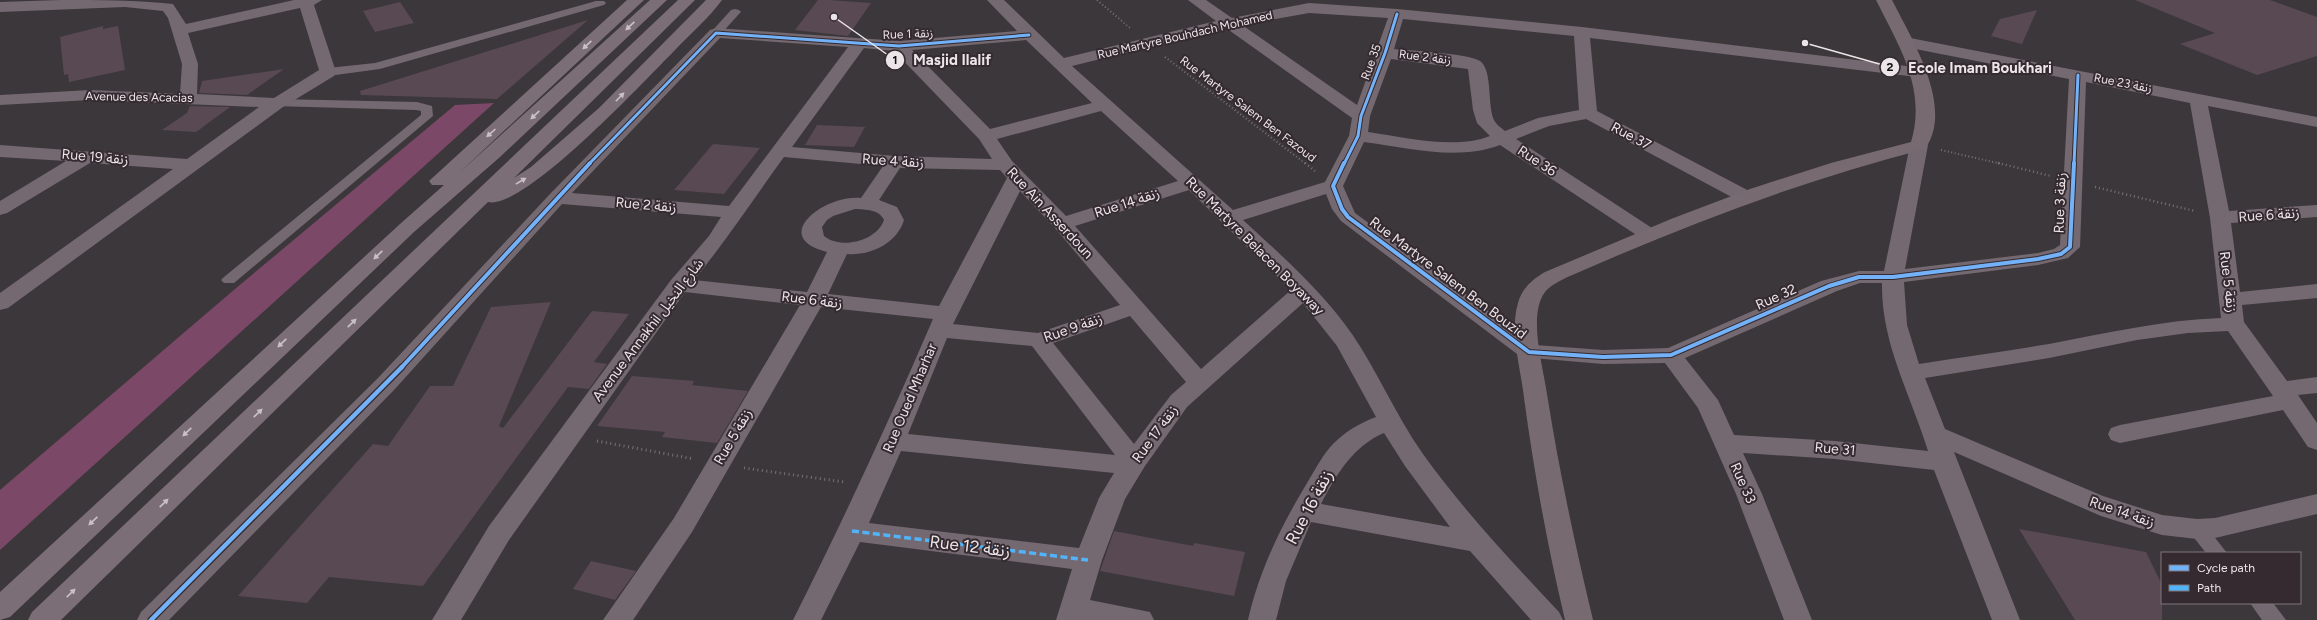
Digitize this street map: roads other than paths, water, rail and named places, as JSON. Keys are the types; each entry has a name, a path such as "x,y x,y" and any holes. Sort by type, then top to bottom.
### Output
{"highway":[{"path":"406,228 441,179 636,0"},
{"path":"0,608 406,228 493,153 659,0"},
{"path":"42,620 464,216 556,124 687,0"},
{"path":"464,216 538,171 605,112 714,0"}],"street":[{"name":"Rue Martyre Belacen Boyaway","path":"995,0 1029,36 1191,183 1304,291 1352,352 1389,422 1445,501 1479,542 1549,620"},
{"path":"1196,0 1361,116 1358,136 1333,186 1228,218"},
{"path":"1884,0 1905,42 1917,72 1922,86 1926,114 1893,277 1893,312 1911,373 1937,435 1944,462 2006,620"},
{"path":"0,303 70,254 189,165 277,103 328,72 308,1 180,30"},
{"path":"0,7 125,2 168,7 176,18 190,64 188,98"},
{"name":"Rue Martyre Bouhdach Mohamed","path":"1061,64 1303,4 1582,32 1917,72"},
{"name":"Rue 35","path":"1361,116 1385,53 1397,14"},
{"path":"1358,136 1430,146 1462,147 1484,145 1544,122 1588,113 1582,32"},
{"name":"Rue 1 زنقة","path":"716,33 858,45 899,46 1029,36"},
{"path":"151,620 386,384 557,198 716,33"},
{"name":"Rue 23 زنقة","path":"1905,42 2317,122"},
{"name":"Avenue Annakhil شارع النخيل","path":"446,620 499,533 679,285 717,239 734,212 781,151 858,45"},
{"name":"Rue Ain Asserdoun","path":"899,46 986,136 1011,171 1062,224 1199,382"},
{"name":"Rue 2 زنقة","path":"1385,53 1465,62"},
{"name":"Rue 36","path":"1465,62 1470,63 1478,70 1482,110 1486,124 1502,138 1648,234"},
{"name":"Rue 3 زنقة","path":"1893,277 2038,259 2061,254 2070,247 2078,75"},
{"name":"Avenue des Acacias","path":"0,100 90,96 188,98 277,103"},
{"name":"Rue 5 زنقة","path":"2198,98 2220,218 2233,322 2286,395 2317,441"},
{"path":"986,136 1104,105"},
{"name":"Rue 37","path":"1588,113 1746,197"},
{"path":"1578,620 1545,467 1529,352 1527,308 1533,293 1547,279 1648,234 1746,197 1843,165 1919,145"},
{"name":"Rue 19 زنقة","path":"0,151 189,165"},
{"name":"Rue 4 زنقة","path":"781,151 1011,171"},
{"path":"0,209 87,157"},
{"path":"867,203 895,162"},
{"name":"Rue Oued Mharhar","path":"808,620 852,531 893,441 942,322 1011,171"},
{"name":"Rue 14 زنقة","path":"1062,224 1191,183"},
{"name":"Rue Martyre Salem Ben Bouzid","path":"1333,186 1342,209 1348,216 1529,352 1603,357 1671,355"},
{"name":"Rue 2 زنقة","path":"557,198 734,212"},
{"path":"855,203 867,203 878,205 893,215 895,222 893,229 887,236 865,246 839,249 818,242 813,236 812,229 815,222 830,210 855,203"},
{"name":"Rue 6 زنقة","path":"2220,218 2317,211"},
{"name":"Rue 5 زنقة","path":"617,620 683,525 814,300 839,249"},
{"name":"Rue 32","path":"1671,355 1829,286 1859,277 1893,277"},
{"name":"Rue 6 زنقة","path":"679,285 814,300 942,322"},
{"name":"Rue 17 زنقة","path":"1071,614 1088,560 1112,498 1133,464 1179,401 1304,291"},
{"path":"2231,299 2317,292"},
{"name":"Rue 9 زنقة","path":"942,322 1038,340 1135,307"},
{"path":"1911,373 2049,351 2137,333 2188,326 2223,325 2233,322"},
{"path":"1038,340 1133,464"},
{"name":"Rue 33","path":"1671,355 1709,406 1749,494 1778,572 1798,620"},
{"path":"2120,434 2286,395 2317,385"},
{"name":"Rue 16 زنقة","path":"1262,620 1264,607 1282,559 1304,511 1318,485 1343,448 1364,430 1389,422"},
{"name":"Rue 14 زنقة","path":"1937,435 2114,511 2177,529 2198,530 2215,528 2317,504"},
{"path":"893,441 1133,464"},
{"name":"Rue 31","path":"1725,443 1797,446 1944,462"},
{"path":"1304,511 1479,542"},
{"name":"Rue 12 زنقة","path":"852,531 1088,560"},
{"path":"1071,614 1140,620"}],"lane":[{"path":"328,72 376,66 600,3"},
{"path":"716,33 734,12"},
{"path":"229,280 427,116 427,109 417,106 277,103"},
{"path":"2198,530 2217,552"},
{"path":"2261,604 2275,620"}],"place":[{"name":"Masjid Ilalif","path":"834,17"},
{"name":"Ecole Imam Boukhari","path":"1805,43"}]}
